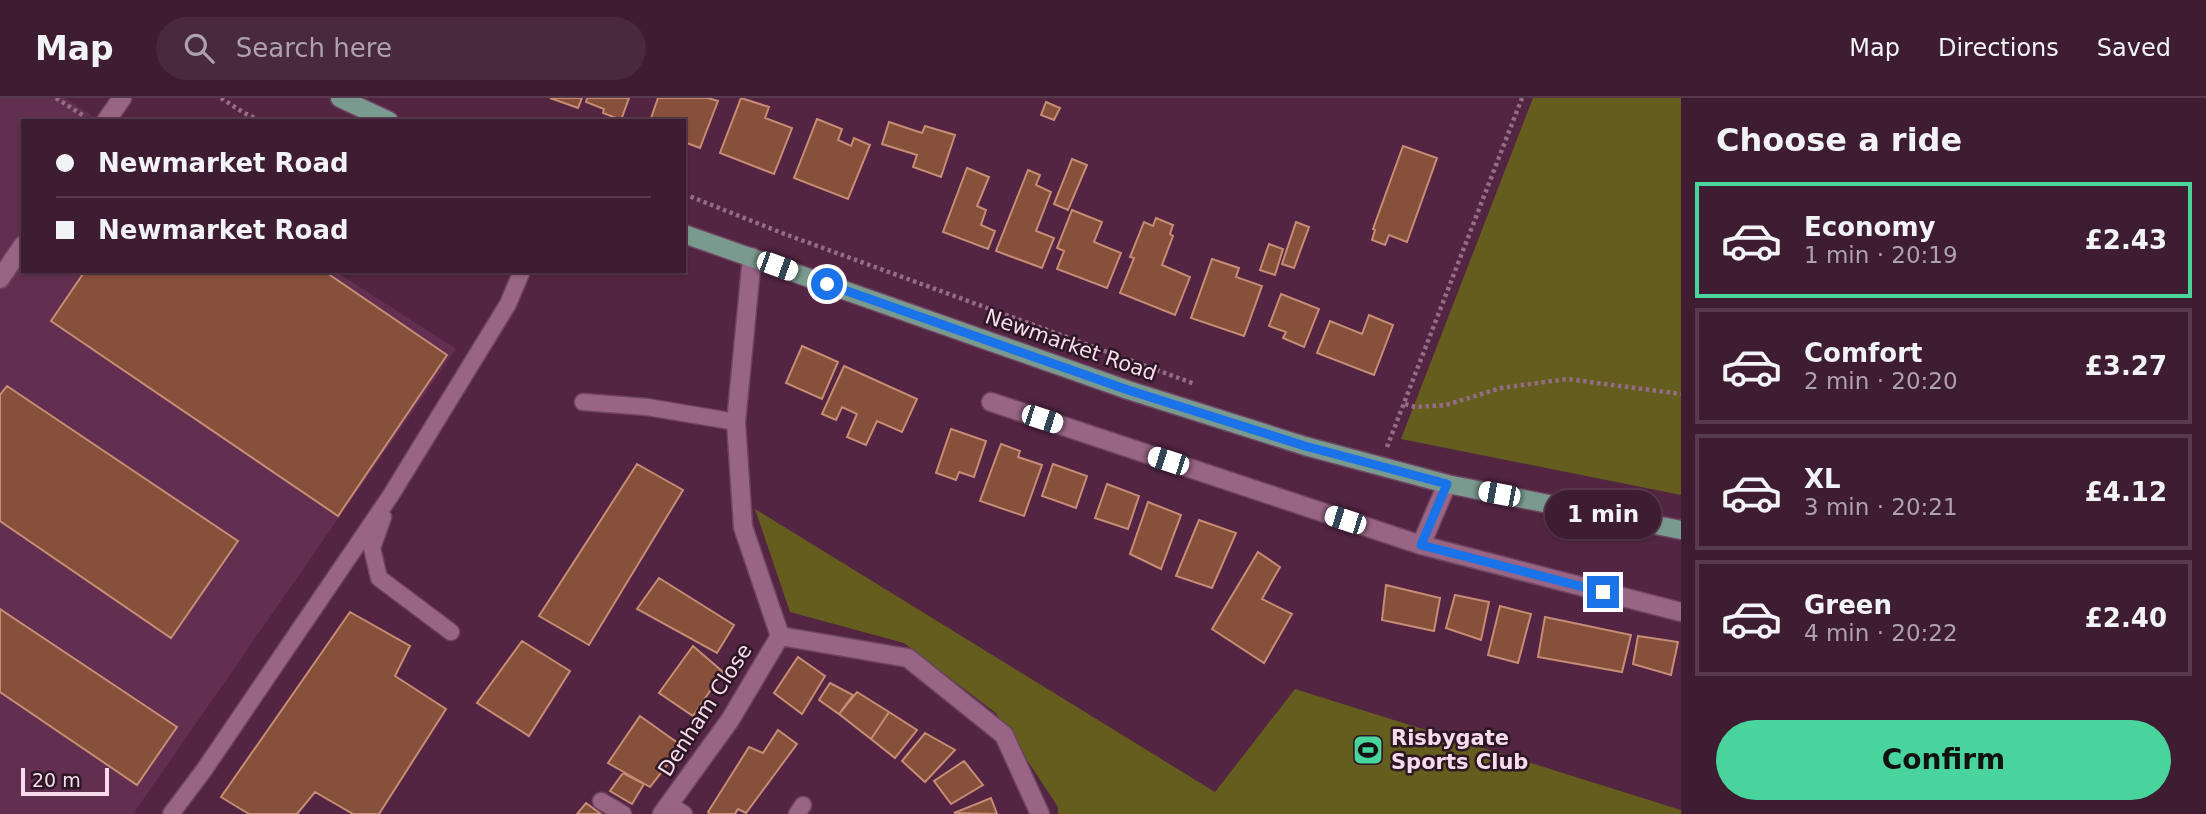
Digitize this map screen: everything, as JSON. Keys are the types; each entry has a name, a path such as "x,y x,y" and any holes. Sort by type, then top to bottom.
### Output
{"main road":[{"path":"340,98 385,119"},
{"name":"Newmarket Road","path":"686,235 1128,390 1305,446 1447,484 1681,530"}],"street":[{"path":"107,119 122,98"},
{"path":"0,279 21,248"},
{"name":"Denham Close","path":"672,811 779,636 743,527 736,422 752,257"},
{"path":"991,402 1421,545 1681,612"},
{"path":"1421,545 1447,484"},
{"path":"779,636 908,658 1004,735 1040,814"}],"lane":[{"path":"172,814 391,495 508,304 521,273"},
{"path":"583,402 647,407 736,422"},
{"path":"391,495 372,548 379,578 451,632"},
{"path":"601,800 623,814"}],"path":[{"path":"55,98 88,119"},
{"path":"221,98 258,119"},
{"path":"1380,466 1522,98"},
{"path":"686,195 782,233 1204,387"},
{"path":"1405,404 1415,407 1446,405 1501,388 1567,379 1681,394"},
{"path":"1379,442 1388,444"}],"shaded area":[{"path":"0,98 65,98 97,119 21,119 21,273 338,273 456,349 133,814 0,814"},
{"path":"1533,98 1681,98 1681,495 1401,439"},
{"path":"755,509 1215,792 1295,689 1681,810 1681,814 1058,814 1058,807 996,713 904,643 790,612"}],"building":[{"path":"550,98 582,98 578,108"},
{"path":"587,98 629,98 621,119 603,113 604,109 586,102"},
{"path":"658,98 708,98 718,101 700,148 686,143 686,119 651,119"},
{"path":"741,98 769,107 765,118 792,128 774,174 720,153"},
{"path":"1046,102 1060,108 1054,120 1041,115"},
{"path":"817,119 842,129 838,140 851,146 854,138 870,145 848,199 794,178"},
{"path":"889,122 922,133 925,126 955,135 941,177 913,167 917,155 882,144"},
{"path":"1403,146 1437,158 1407,242 1389,235 1385,245 1372,240 1373,229"},
{"path":"1072,159 1087,165 1068,210 1054,204"},
{"path":"967,168 989,177 977,206 986,210 981,225 995,231 988,249 943,232"},
{"path":"1028,170 1040,175 1036,185 1051,192 1036,231 1054,238 1042,268 996,251"},
{"path":"1072,210 1102,222 1094,242 1121,253 1107,288 1057,269 1064,251 1057,248"},
{"path":"1156,218 1173,225 1170,234 1173,236 1162,265 1190,277 1175,315 1120,293 1144,222 1153,226"},
{"path":"1296,222 1309,227 1294,268 1282,264"},
{"path":"1269,244 1283,249 1275,275 1260,270"},
{"path":"1212,259 1239,268 1236,277 1262,286 1244,336 1191,318"},
{"path":"84,273 327,273 447,355 338,516 51,321"},
{"path":"1281,294 1319,309 1304,347 1283,338 1286,332 1269,326"},
{"path":"1369,315 1393,325 1374,375 1317,353 1330,321 1362,334"},
{"path":"802,346 838,362 822,399 786,383"},
{"path":"844,366 917,399 902,432 877,421 866,445 847,437 857,414 842,407 836,420 822,414"},
{"path":"7,386 238,541 171,638 0,521 0,395"},
{"path":"951,429 986,441 974,477 959,472 956,480 936,473"},
{"path":"1001,444 1020,451 1018,457 1042,465 1024,516 980,501"},
{"path":"637,464 683,490 589,645 539,616"},
{"path":"1053,464 1087,476 1076,508 1042,496"},
{"path":"1107,484 1139,496 1128,529 1095,518"},
{"path":"1148,502 1181,515 1161,569 1130,554"},
{"path":"1199,520 1236,533 1212,588 1176,576"},
{"path":"1258,552 1280,567 1262,599 1292,614 1264,663 1212,629"},
{"path":"659,578 734,625 717,653 637,609"},
{"path":"1386,585 1440,598 1434,631 1382,620"},
{"path":"1455,595 1489,602 1481,640 1446,628"},
{"path":"1500,606 1531,614 1518,663 1488,655"},
{"path":"0,609 177,727 137,785 0,692"},
{"path":"350,612 410,646 395,676 446,709 379,814 353,814 315,792 297,814 249,814 221,797"},
{"path":"1545,617 1631,635 1622,672 1538,657"},
{"path":"1638,636 1678,642 1671,675 1633,664"},
{"path":"522,641 570,671 529,736 477,703"},
{"path":"693,646 723,672 693,716 659,693"},
{"path":"798,657 825,676 802,714 774,693"},
{"path":"830,683 853,695 839,714 819,700"},
{"path":"857,692 889,712 871,739 839,714"},
{"path":"889,712 917,730 895,758 871,739"},
{"path":"640,716 682,746 650,787 608,763"},
{"path":"778,730 797,744 746,813 738,809 735,814 710,814 708,812 749,747 763,753"},
{"path":"925,733 955,750 925,782 902,761"},
{"path":"964,761 983,785 951,804 934,781"},
{"path":"623,773 644,784 632,804 610,791"},
{"path":"991,798 997,814 954,813"},
{"path":"586,803 601,814 577,814"}],"place":[{"name":"Risbygate Sports Club","path":"1368,750"}],"route":[{"path":"827,284 1128,390 1305,446 1447,484 1421,545 1603,592"}]}
